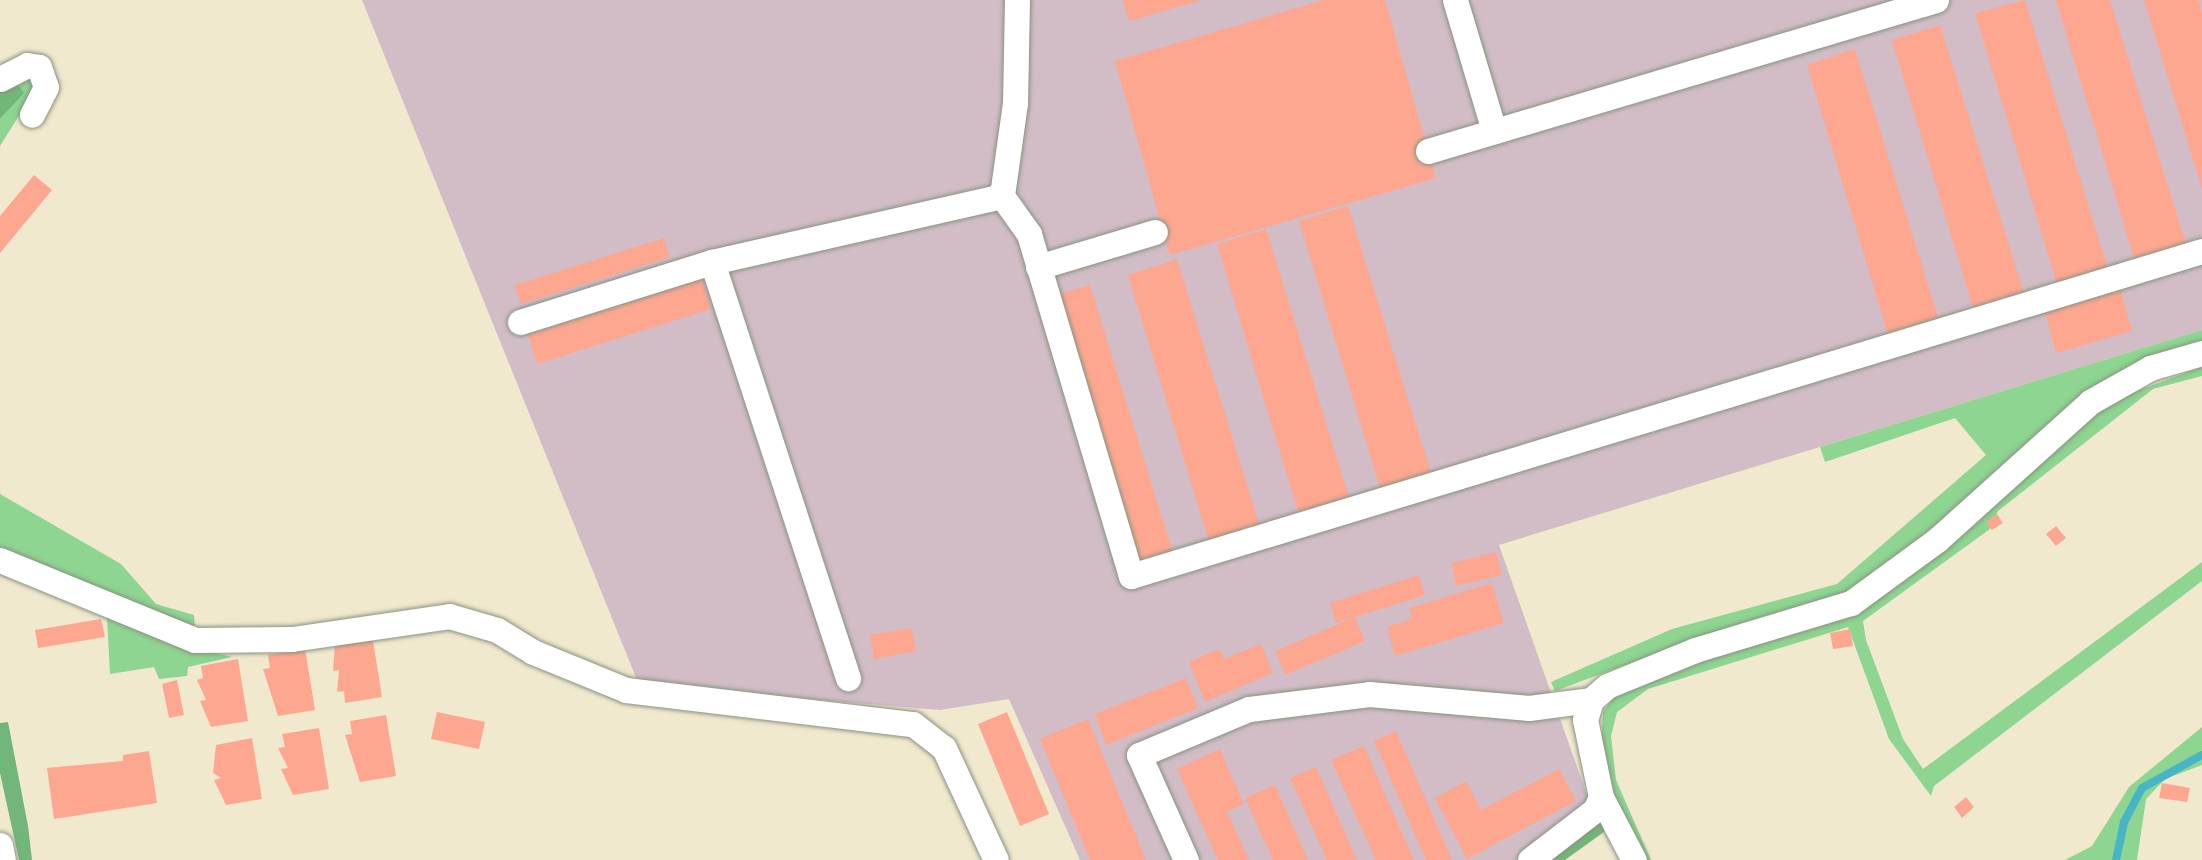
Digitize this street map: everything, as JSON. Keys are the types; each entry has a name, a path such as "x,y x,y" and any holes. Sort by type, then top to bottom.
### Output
{"street":[{"path":"1017,0 1015,102 1002,196 1029,234 1131,576 2202,250"},
{"path":"1454,0 1494,131"},
{"path":"1428,151 1936,0"},
{"path":"0,79 27,65 39,67 46,88 32,116"},
{"path":"520,322 712,262 1002,196"},
{"path":"1038,267 1155,232"},
{"path":"712,262 848,678"},
{"path":"1634,860 1601,797 1585,720 1591,700 1607,686 1694,650 1851,603 1936,540 2090,402 2150,368 2202,353"},
{"path":"0,560 195,640 292,639 449,616 498,630 532,652 626,690 913,724 944,748 996,860"},
{"path":"1186,860 1140,756 1249,709 1368,694 1529,708 1591,700"},
{"path":"1530,860 1595,810 1601,797"},
{"path":"0,845 3,860"}],"shaded area":[{"path":"362,0 2202,0 2202,330 1499,545 1589,801 1522,860 1080,860 1009,699 940,710 639,685"}],"green space":[{"path":"29,74 37,87 0,146 0,119 23,93 12,76"},
{"path":"12,76 24,93 0,119 0,85"},
{"path":"2202,330 2202,349 2120,372 1851,595 1708,634 1555,691 1551,682 1672,629 1837,584 1986,455 1955,418 1825,462 1820,447"},
{"path":"2202,367 2202,376 2153,389 1998,511 1990,529 1863,621 1866,640 1903,739 1923,769 2202,562 2202,581 1934,786 1931,796 1889,739 1848,627 1648,689 1617,712 1611,736 1616,780 1651,860 1640,860 1608,792 1601,749 1603,712 1615,695 1661,672 1796,631 2112,400"},
{"path":"0,494 121,564 156,604 194,615 195,631 0,548"},
{"path":"0,572 169,641 232,657 188,667 187,676 159,679 154,667 110,674 107,618"},
{"path":"8,722 32,860 19,860 0,773 0,723"},
{"path":"2202,727 2202,753 2141,787 2122,821 2114,860 2065,860 2092,846 2129,787"},
{"path":"2202,757 2202,765 2165,779 2146,799 2137,860 2117,860 2125,822 2144,789"},
{"path":"1604,817 1604,832 1565,860 1548,860"}],"building":[{"path":"1123,0 1199,0 1199,1 1129,21"},
{"path":"1324,0 1385,0 1436,178 1170,255 1115,61"},
{"path":"2025,0 2107,266 2057,284 1975,13"},
{"path":"2056,0 2110,0 2186,244 2135,261"},
{"path":"2144,0 2198,0 2202,13 2202,189"},
{"path":"1940,25 2024,293 1974,311 1892,40"},
{"path":"1855,49 1938,317 1888,335 1807,65"},
{"path":"34,175 52,190 0,253 0,216"},
{"path":"1348,206 1431,473 1381,491 1299,221"},
{"path":"1266,229 1349,497 1299,515 1217,244"},
{"path":"664,238 670,257 521,304 515,285"},
{"path":"1177,259 1260,527 1210,545 1128,275"},
{"path":"702,279 711,309 537,364 528,335"},
{"path":"1090,285 1173,553 1136,565 1055,295"},
{"path":"2120,287 2132,331 2056,353 2044,309"},
{"path":"1997,514 2003,523 1992,530 1986,522"},
{"path":"2056,526 2066,538 2056,546 2046,534"},
{"path":"1496,552 1502,575 1456,586 1451,563"},
{"path":"1419,575 1425,595 1336,623 1330,603"},
{"path":"1492,583 1504,623 1395,656 1387,627 1412,619 1409,608"},
{"path":"1355,617 1365,641 1285,675 1275,651"},
{"path":"101,619 105,637 38,648 35,630"},
{"path":"911,628 916,651 874,659 870,635"},
{"path":"1850,629 1853,646 1833,649 1830,633"},
{"path":"372,635 382,697 345,703 344,691 337,692 339,670 333,671 335,642"},
{"path":"1261,644 1273,673 1205,702 1189,662 1219,649 1224,659"},
{"path":"305,649 315,710 278,716 263,669 270,668 268,655"},
{"path":"238,659 248,721 211,727 200,701 206,700 197,680 203,678 201,666"},
{"path":"1186,678 1198,708 1106,745 1095,714"},
{"path":"177,680 184,715 169,718 162,684"},
{"path":"437,712 485,722 479,749 431,739"},
{"path":"1007,712 1049,814 1020,826 978,724"},
{"path":"386,715 396,776 360,782 345,735 352,734 350,721"},
{"path":"1088,719 1146,860 1090,860 1040,739"},
{"path":"319,728 329,789 293,795 281,769 288,768 278,748 285,747 282,734"},
{"path":"1396,731 1452,860 1426,860 1374,741"},
{"path":"252,738 262,799 226,805 214,780 221,778 213,773 216,745"},
{"path":"1364,746 1414,860 1376,860 1331,760"},
{"path":"1220,749 1244,804 1227,812 1249,860 1218,860 1177,769"},
{"path":"149,751 157,803 54,819 47,768 123,761 123,755"},
{"path":"1316,767 1357,860 1327,860 1290,778"},
{"path":"1559,769 1576,801 1467,859 1435,798 1466,781 1481,810"},
{"path":"2162,783 2190,788 2187,802 2159,798"},
{"path":"1275,785 1308,860 1273,860 1245,798"},
{"path":"1966,797 1974,807 1962,818 1954,807"}],"waterway":[{"path":"2116,860 2124,822 2142,788 2202,755"}]}
